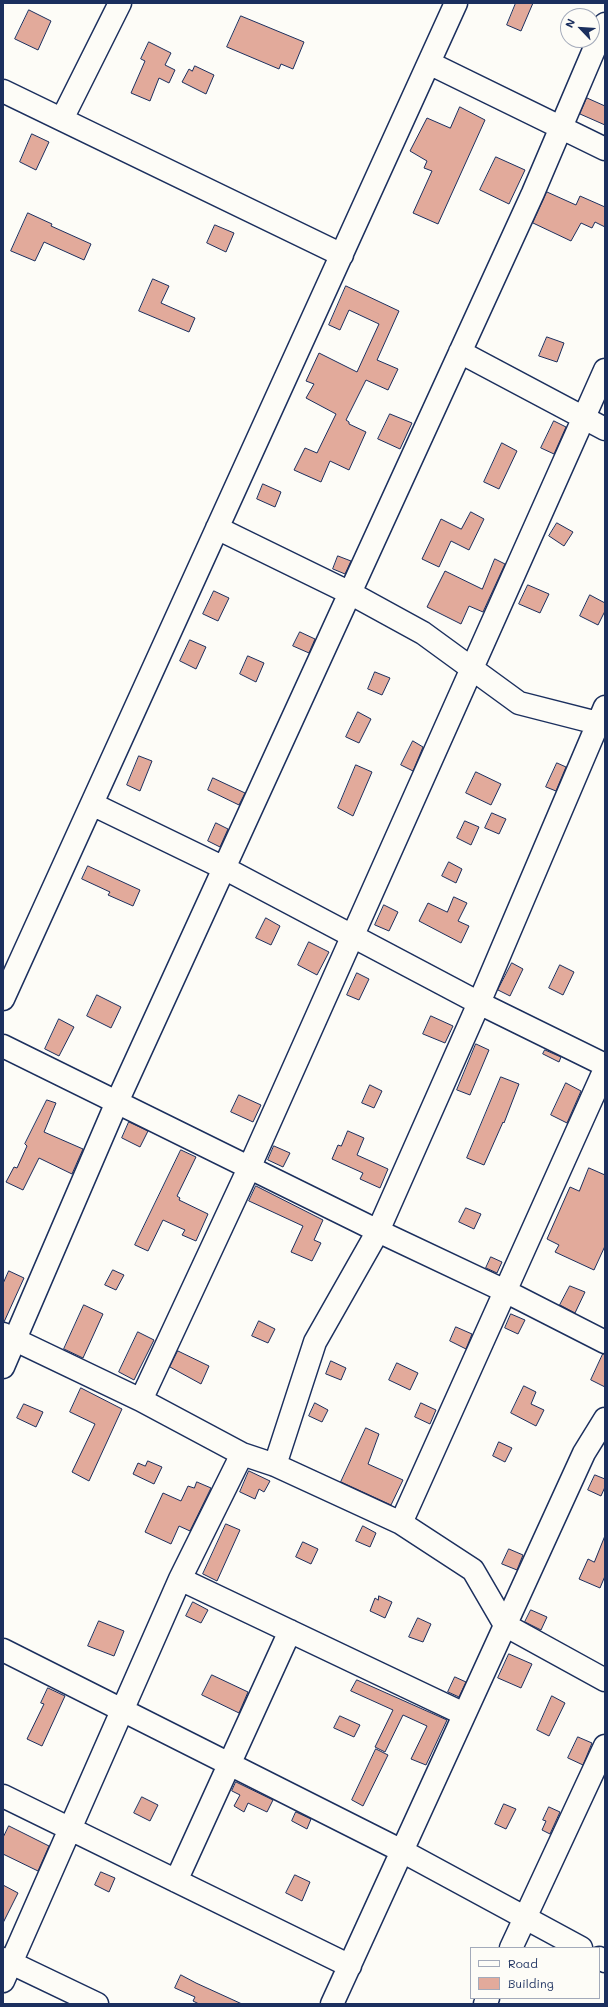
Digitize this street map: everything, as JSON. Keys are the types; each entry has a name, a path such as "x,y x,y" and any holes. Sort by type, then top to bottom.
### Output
{"street":[{"path":"62,119 120,3"},
{"path":"3,999 456,3"},
{"path":"3,1366 9,1337 460,352 561,127 605,24"},
{"path":"429,63 605,148"},
{"path":"3,91 342,255"},
{"path":"460,352 605,429"},
{"path":"141,1400 250,1166 605,370"},
{"path":"218,528 350,593 423,633 519,702 603,718 378,1231 315,1342 275,1465"},
{"path":"92,804 224,868 479,1003 605,1065"},
{"path":"3,1046 250,1166 378,1231 505,1291 605,1342"},
{"path":"401,1523 605,1068"},
{"path":"9,1337 141,1400 242,1454 275,1465 401,1523 473,1570 505,1625 605,1680"},
{"path":"332,2004 584,1453 605,1420"},
{"path":"97,2004 6,1968 70,1830 180,1579 242,1454"},
{"path":"180,1579 464,1714"},
{"path":"176,1881 290,1631"},
{"path":"3,1650 402,1851 579,1947"},
{"path":"511,1947 605,1746"},
{"path":"3,1796 350,1966"}],"building":[{"path":"516,3 533,3 521,31 507,25"},
{"path":"29,10 51,21 38,50 15,39"},
{"path":"241,16 304,42 293,69 281,64 279,69 227,47"},
{"path":"149,42 171,53 165,65 175,70 169,83 159,78 150,101 131,93 145,61 141,59"},
{"path":"195,66 214,75 206,94 182,82 189,69 192,71"},
{"path":"587,98 605,106 605,125 580,114"},
{"path":"460,107 485,120 438,224 413,213 432,171 424,168 427,161 410,151 427,118 450,128"},
{"path":"32,134 49,142 36,170 20,162"},
{"path":"496,157 525,170 509,204 480,190"},
{"path":"547,192 576,205 580,196 605,207 605,227 595,222 592,228 581,223 571,241 533,223"},
{"path":"28,213 52,224 51,226 91,244 84,260 44,242 35,261 11,251"},
{"path":"215,225 234,233 226,252 207,243"},
{"path":"153,279 169,286 161,303 195,318 189,332 139,311"},
{"path":"346,286 399,311 377,360 398,369 388,390 366,380 346,420 349,424 366,432 349,470 330,461 321,482 294,470 305,448 317,453 336,414 306,398 314,384 306,381 319,353 357,372 379,324 349,310 340,330 329,325"},
{"path":"547,337 564,343 557,362 539,356"},
{"path":"390,414 412,423 400,449 378,439"},
{"path":"554,421 566,427 554,454 541,448"},
{"path":"502,443 517,451 499,489 484,482"},
{"path":"263,484 281,492 275,507 257,499"},
{"path":"471,512 484,519 469,550 451,541 439,567 422,559 441,519 461,529"},
{"path":"557,523 573,532 564,546 549,536"},
{"path":"338,556 351,561 345,574 333,569"},
{"path":"495,559 505,564 483,612 469,606 461,624 427,607 445,571 482,589"},
{"path":"528,585 549,594 540,613 519,604"},
{"path":"214,591 229,598 218,621 203,614"},
{"path":"590,595 605,603 605,611 598,625 580,616"},
{"path":"300,632 315,639 309,653 293,646"},
{"path":"190,640 206,647 196,669 180,661"},
{"path":"248,656 264,663 256,682 240,674"},
{"path":"375,672 390,678 382,695 368,689"},
{"path":"358,712 371,719 359,743 346,737"},
{"path":"413,741 423,747 413,771 401,765"},
{"path":"139,756 152,761 140,791 127,785"},
{"path":"557,763 566,767 556,791 546,787"},
{"path":"356,765 372,772 353,816 338,808"},
{"path":"476,772 501,784 491,805 466,793"},
{"path":"213,778 245,793 239,805 208,790"},
{"path":"492,813 506,819 499,834 485,828"},
{"path":"465,821 479,827 471,845 457,838"},
{"path":"216,823 228,829 220,847 208,841"},
{"path":"449,862 462,869 456,883 442,876"},
{"path":"88,866 140,890 133,906 108,895 110,892 82,879"},
{"path":"454,897 467,903 458,921 469,926 461,943 419,921 428,903 447,912"},
{"path":"384,905 398,912 389,931 375,925"},
{"path":"266,918 280,926 271,945 256,938"},
{"path":"309,942 329,952 317,975 298,965"},
{"path":"512,963 523,969 510,996 498,990"},
{"path":"560,965 574,972 563,995 549,988"},
{"path":"357,973 369,979 359,1000 347,995"},
{"path":"97,995 121,1007 111,1028 87,1016"},
{"path":"431,1016 453,1026 445,1043 423,1034"},
{"path":"59,1019 74,1027 59,1056 45,1049"},
{"path":"476,1044 489,1050 470,1095 457,1090"},
{"path":"545,1050 561,1057 559,1062 543,1054"},
{"path":"501,1077 519,1084 504,1123 503,1122 484,1165 467,1158"},
{"path":"566,1083 581,1091 567,1123 551,1115"},
{"path":"370,1085 382,1091 374,1108 362,1103"},
{"path":"239,1095 261,1105 253,1122 231,1112"},
{"path":"47,1100 56,1103 44,1132 83,1149 72,1174 39,1158 23,1190 6,1182 14,1167 17,1168 27,1146 25,1144"},
{"path":"129,1122 148,1131 140,1147 122,1138"},
{"path":"348,1131 364,1138 357,1155 388,1169 380,1188 360,1179 363,1173 332,1159 338,1145 341,1146"},
{"path":"274,1146 290,1153 283,1167 268,1160"},
{"path":"181,1150 196,1157 177,1196 180,1198 179,1200 208,1214 196,1241 182,1235 185,1230 163,1220 148,1251 135,1245"},
{"path":"589,1168 605,1175 605,1246 594,1270 555,1252 559,1245 547,1239 570,1187 579,1191"},
{"path":"256,1186 323,1220 314,1240 321,1243 312,1261 291,1252 303,1226 249,1201"},
{"path":"466,1208 481,1214 474,1229 459,1222"},
{"path":"491,1257 502,1262 497,1273 486,1268"},
{"path":"113,1270 124,1275 116,1290 105,1285"},
{"path":"9,1271 24,1278 3,1322 3,1284"},
{"path":"570,1286 585,1292 575,1313 560,1305"},
{"path":"84,1305 103,1314 83,1358 64,1349"},
{"path":"511,1314 525,1320 518,1334 505,1328"},
{"path":"259,1321 275,1329 268,1343 252,1336"},
{"path":"456,1327 472,1334 466,1349 450,1341"},
{"path":"138,1332 154,1340 134,1380 119,1372"},
{"path":"178,1351 209,1366 201,1384 170,1367"},
{"path":"603,1354 605,1354 605,1387 591,1380"},
{"path":"331,1361 346,1368 341,1380 326,1374"},
{"path":"397,1363 418,1373 410,1390 389,1380"},
{"path":"524,1386 536,1392 531,1404 544,1410 536,1426 511,1413"},
{"path":"81,1388 122,1409 89,1481 72,1472 95,1424 70,1412"},
{"path":"315,1403 328,1410 322,1422 309,1416"},
{"path":"421,1403 436,1410 430,1424 415,1417"},
{"path":"24,1404 43,1412 36,1427 17,1418"},
{"path":"366,1428 379,1434 368,1464 403,1480 391,1505 341,1482"},
{"path":"499,1442 512,1448 505,1462 493,1456"},
{"path":"148,1461 162,1467 154,1484 133,1474 138,1463 145,1466"},
{"path":"249,1471 270,1481 264,1492 259,1489 255,1499 240,1492"},
{"path":"595,1475 605,1479 605,1487 601,1496 588,1490"},
{"path":"197,1482 211,1488 190,1531 179,1526 171,1544 145,1532 163,1493 181,1501 188,1486 194,1488"},
{"path":"226,1524 240,1530 217,1581 203,1574"},
{"path":"363,1526 376,1533 370,1547 356,1541"},
{"path":"605,1536 605,1576 600,1588 579,1579 588,1559 594,1562"},
{"path":"303,1542 318,1549 311,1564 296,1557"},
{"path":"509,1549 523,1555 517,1570 502,1564"},
{"path":"379,1596 392,1602 385,1618 370,1611 375,1598 378,1600"},
{"path":"193,1602 208,1610 201,1623 186,1616"},
{"path":"531,1610 547,1617 541,1630 525,1622"},
{"path":"418,1618 431,1624 423,1642 409,1637"},
{"path":"99,1621 124,1631 114,1656 88,1646"},
{"path":"509,1654 532,1664 521,1688 498,1678"},
{"path":"212,1675 248,1692 239,1713 202,1695"},
{"path":"455,1677 466,1682 459,1697 448,1692"},
{"path":"357,1680 447,1720 426,1765 411,1759 427,1726 403,1715 385,1752 375,1747 393,1710 351,1691"},
{"path":"48,1688 65,1696 42,1746 27,1739 44,1704 41,1703"},
{"path":"552,1696 565,1703 549,1736 537,1730"},
{"path":"340,1716 360,1725 354,1737 334,1728"},
{"path":"578,1737 592,1743 583,1765 568,1758"},
{"path":"376,1749 388,1755 363,1806 352,1800"},
{"path":"236,1782 273,1800 267,1812 248,1803 244,1812 234,1806 240,1795 232,1791"},
{"path":"142,1797 158,1805 150,1821 134,1813"},
{"path":"504,1804 516,1809 506,1829 495,1824"},
{"path":"549,1807 560,1812 550,1834 542,1830 546,1821 543,1820"},
{"path":"296,1812 311,1819 307,1829 292,1821"},
{"path":"9,1826 49,1846 38,1871 3,1854 3,1838"},
{"path":"101,1872 115,1878 109,1892 95,1885"},
{"path":"295,1875 310,1882 302,1901 286,1893"},
{"path":"3,1885 18,1893 3,1923"},
{"path":"181,1975 242,2004 199,2004 193,2001 195,1997 175,1988"}]}
